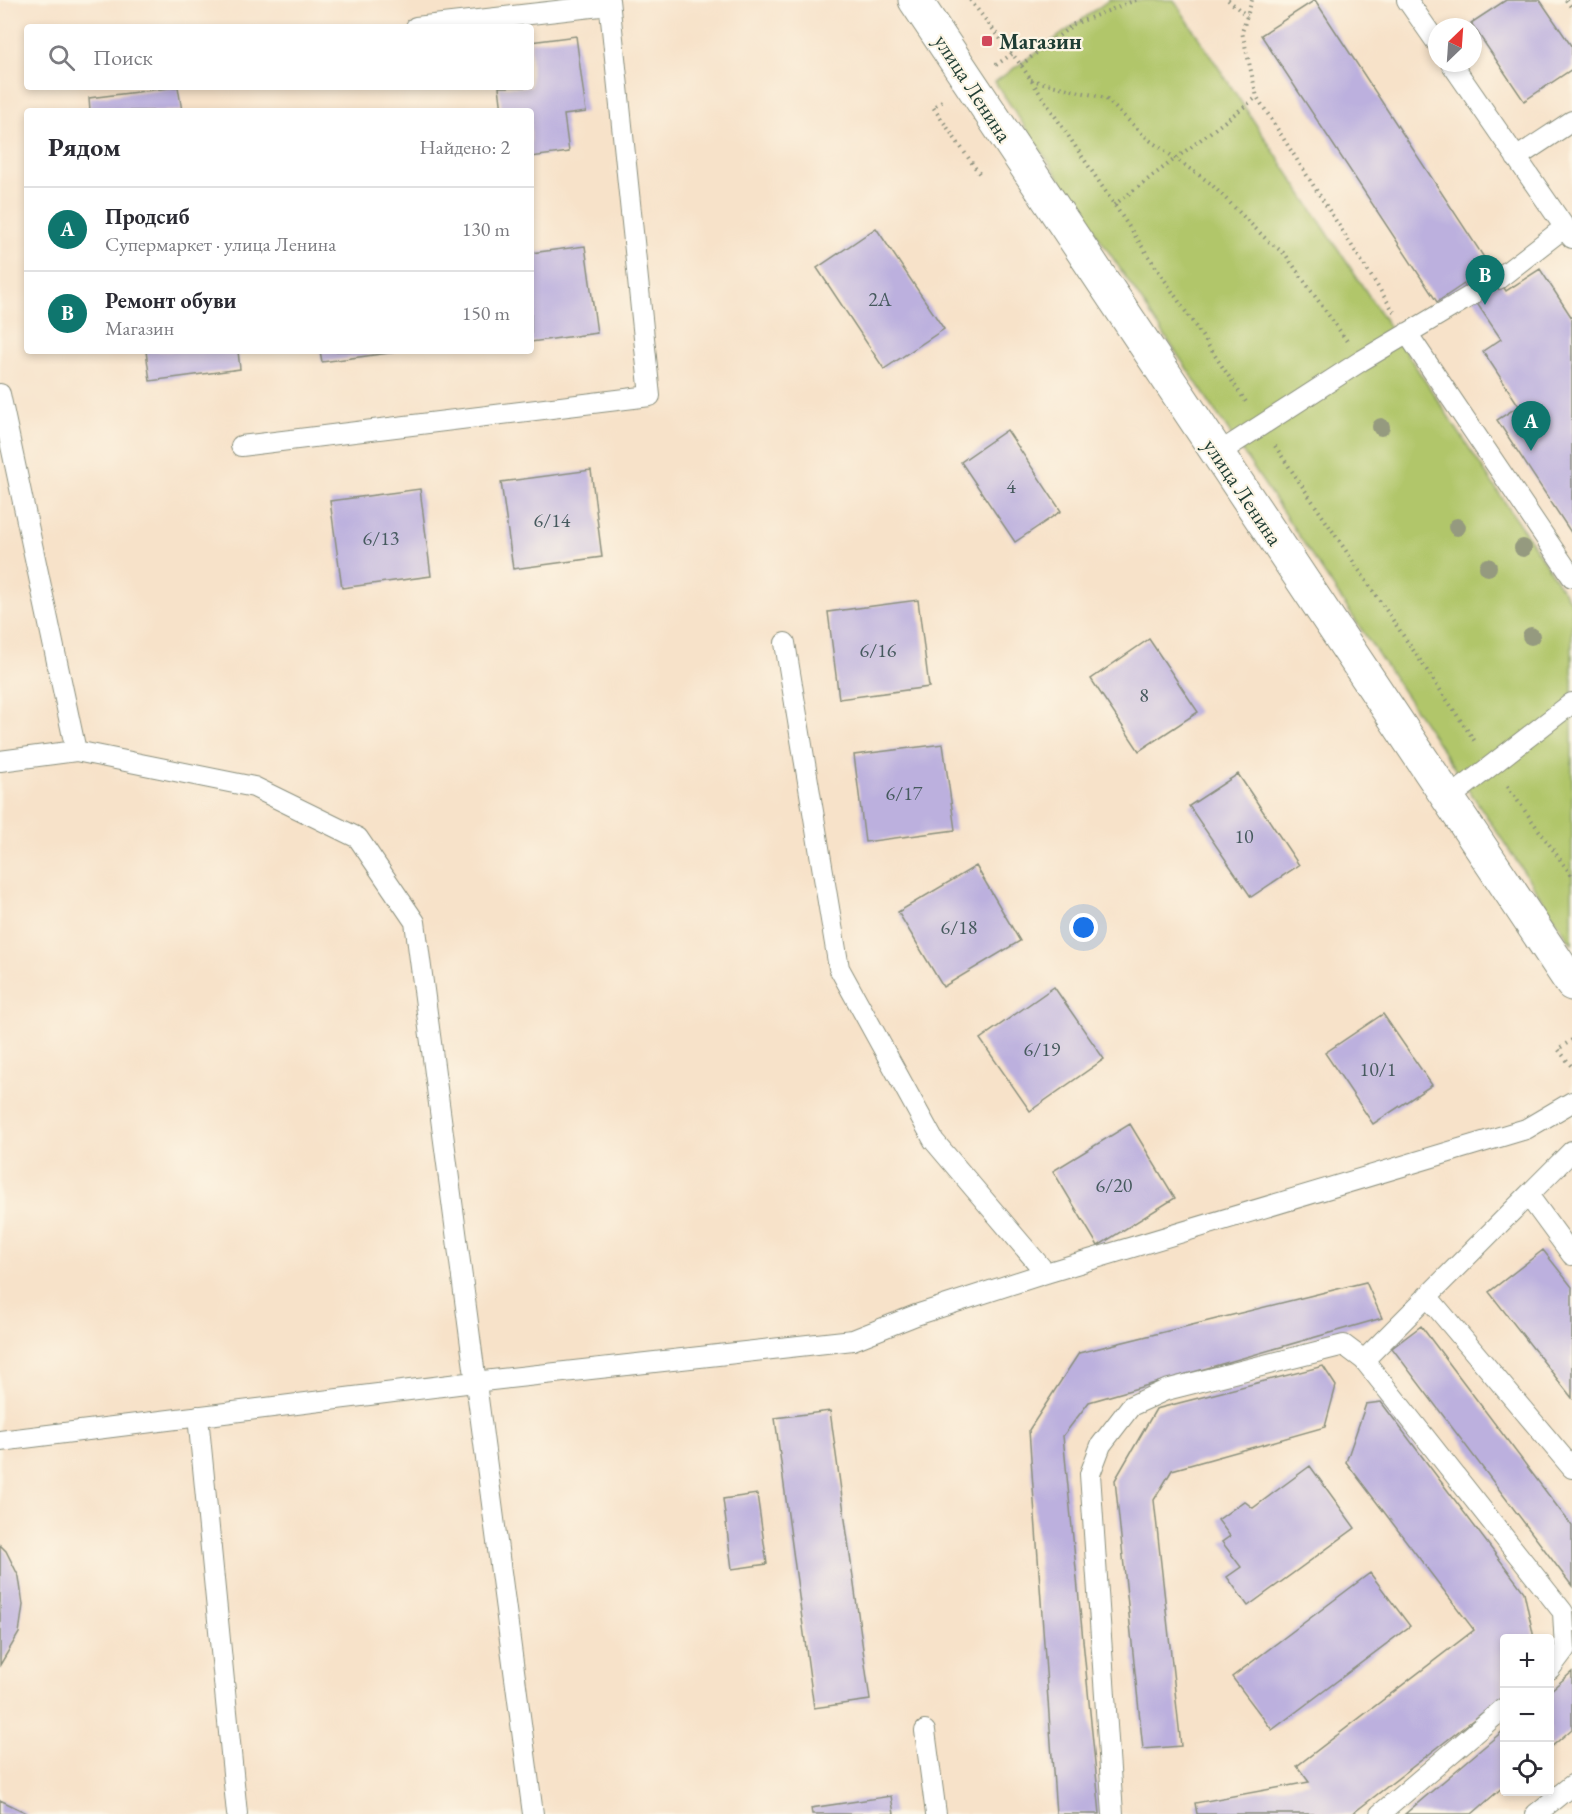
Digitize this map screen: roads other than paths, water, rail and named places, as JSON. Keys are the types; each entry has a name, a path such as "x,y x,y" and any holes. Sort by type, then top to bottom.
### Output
{"street":[{"name":"улица Ленина","path":"915,0 1572,984"}],"lane":[{"path":"1407,0 1428,30"},
{"path":"241,446 650,396 609,2 439,24"},
{"path":"1457,72 1568,233 1498,279"},
{"path":"1516,158 1572,121"},
{"path":"1217,454 1361,361 1472,295"},
{"path":"1407,333 1572,577"},
{"path":"0,394 76,751"},
{"path":"785,643 839,968 934,1141 1046,1273"},
{"path":"1448,799 1572,703"},
{"path":"0,761 76,751 255,787 358,838 415,922 474,1382 533,1814"},
{"path":"0,1441 474,1382 853,1340 916,1315 1046,1273 1526,1129 1572,1102"},
{"path":"1364,1360 1572,1150"},
{"path":"1528,1195 1572,1255"},
{"path":"1427,1296 1572,1468"},
{"path":"1113,1814 1090,1474 1101,1445 1131,1406 1166,1390 1344,1346 1364,1360 1563,1612 1565,1650 1554,1665"},
{"path":"198,1416 237,1814"},
{"path":"1380,1814 1500,1711"},
{"path":"925,1731 936,1814"},
{"path":"1536,1814 1572,1785"}],"place":[{"name":"Магазин","path":"987,41"},
{"name":"Ремонт обуви","path":"1485,305"},
{"name":"Продсиб","path":"1531,451"}]}
